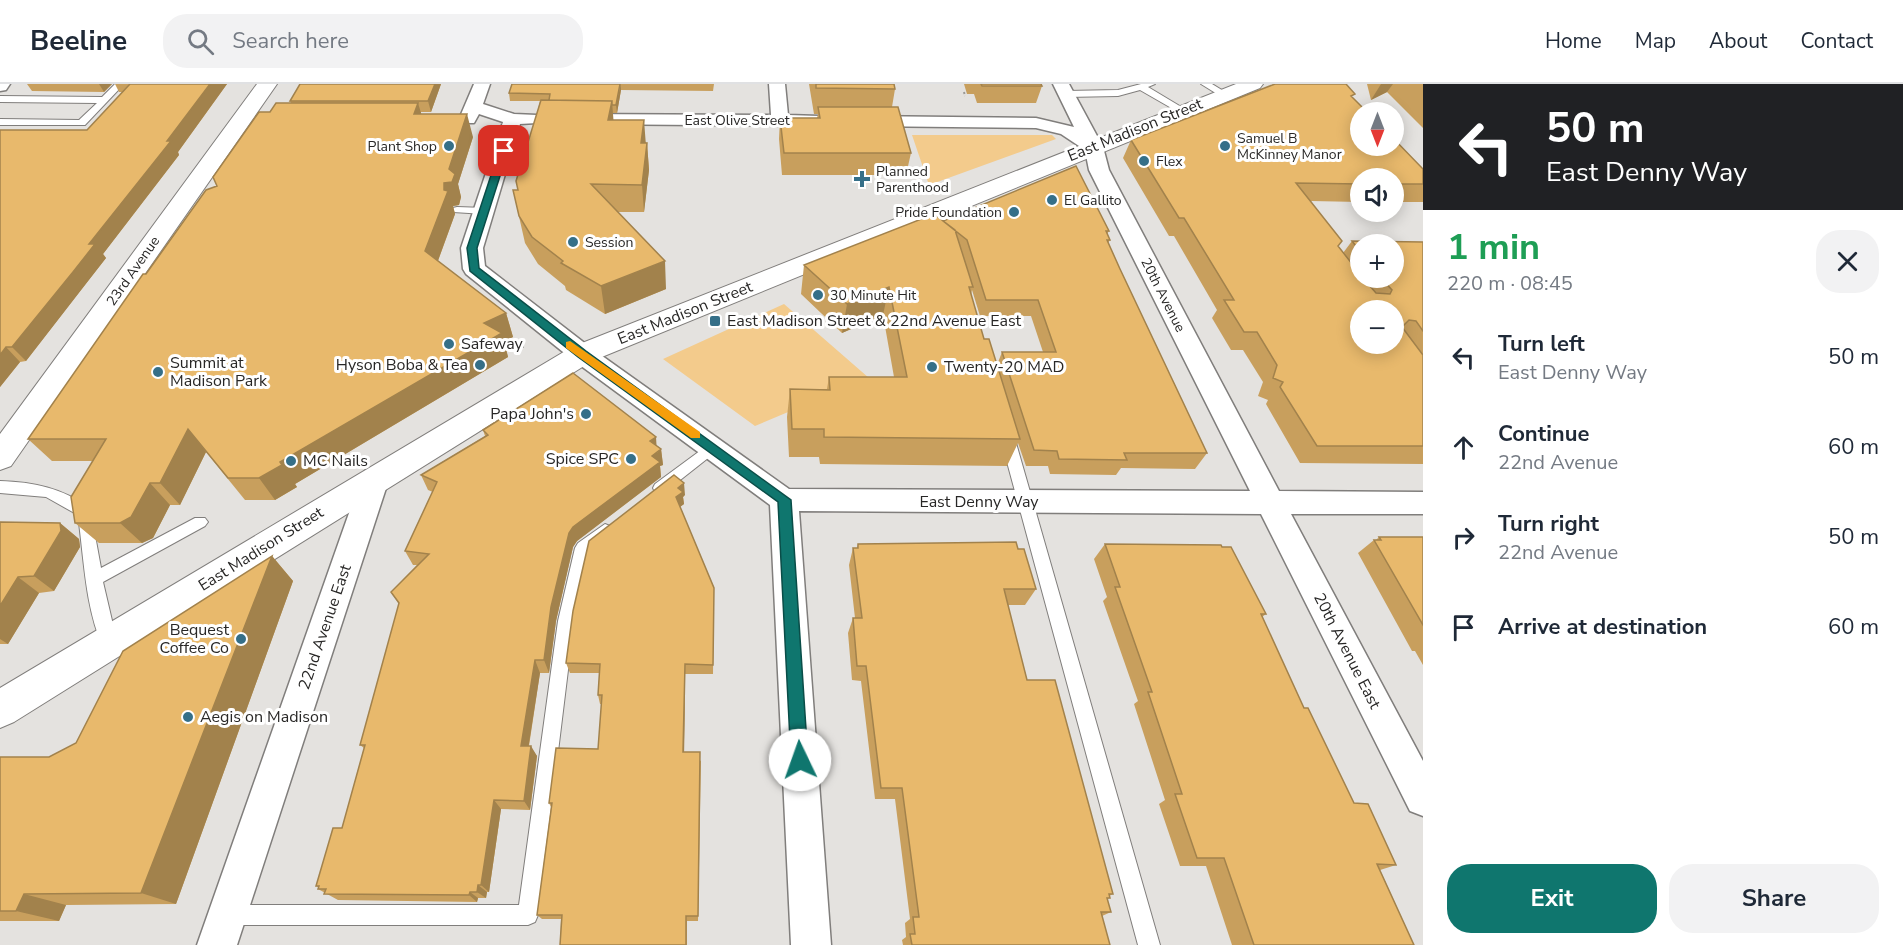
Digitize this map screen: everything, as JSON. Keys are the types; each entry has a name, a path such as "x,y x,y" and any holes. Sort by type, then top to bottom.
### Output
{"main road":[{"name":"23rd Avenue","path":"0,459 251,119 267,84"},
{"name":"East Madison Street","path":"0,709 582,354 917,227 1089,136 1183,111 1253,84"}],"street":[{"path":"471,113 482,84"},
{"path":"777,84 780,121"},
{"path":"1051,117 1058,116 1065,92"},
{"name":"20th Avenue","path":"1065,92 1089,136 1099,170 1271,503"},
{"name":"East Olive Street","path":"449,119 471,113 511,126 553,119 1004,121 1054,125 1089,136"},
{"name":"East Olive Street","path":"1004,121 1051,117 1073,121 1089,136"},
{"path":"511,126 472,248 474,269 582,354 784,500 811,945"},
{"name":"22nd Avenue East","path":"222,930 375,479"},
{"name":"East Denny Way","path":"784,500 1423,504"},
{"name":"20th Avenue East","path":"1271,503 1423,798"}],"lane":[{"path":"0,122 82,123 120,84"},
{"path":"1065,92 1141,87 1151,84"},
{"path":"1205,84 1225,95"},
{"path":"1141,87 1183,111"},
{"path":"0,99 105,100"},
{"path":"457,210 485,210"},
{"path":"1003,421 1149,945"},
{"path":"648,497 712,447"},
{"path":"0,487 34,487 67,498 85,513 96,578 97,607 109,642"},
{"path":"222,930 528,915 566,621 580,558 583,548 620,519"},
{"path":"96,578 200,522"}],"path":[{"path":"964,92 965,96"},
{"path":"503,346 524,346"}],"shaded area":[{"path":"912,135 1052,135 1056,139 929,185"},
{"path":"784,304 869,378 755,426 663,359"}],"building":[{"path":"130,84 210,84 167,141 171,141 89,244 95,244 12,347 6,347 0,355 0,130 87,130"},
{"path":"300,84 435,84 428,101 290,101"},
{"path":"512,84 620,84 616,105 612,105 612,101 549,100 550,94 509,93"},
{"path":"816,84 894,84 895,89 816,88"},
{"path":"981,84 1041,84 1042,86 982,86"},
{"path":"1275,84 1346,84 1355,94 1351,96 1357,102 1350,102 1350,156 1404,156 1404,149 1423,169 1423,184 1404,184 1404,168 1350,168 1350,184 1296,183 1342,241 1338,246 1350,261 1350,288 1372,288 1376,293 1390,294 1392,290 1390,288 1404,288 1404,242 1423,242 1423,331 1416,321 1409,320 1404,325 1404,300 1350,300 1350,354 1404,354 1404,330 1423,355 1423,446 1317,446 1280,387 1283,382 1273,378 1277,365 1257,332 1244,332 1224,300 1234,300 1184,218 1179,218 1131,140"},
{"path":"541,100 612,101 608,120 644,120 641,143 647,143 642,185 591,184 665,261 601,286 561,263 563,261 532,237 519,216 513,190 518,190 516,181"},
{"path":"276,103 418,103 414,114 467,114 449,169 455,174 452,182 444,183 444,190 448,191 425,251 506,313 484,323 502,333 280,462 282,465 259,478 228,478 188,429 160,483 150,483 131,517 120,523 75,523 71,497 106,439 28,439 143,274 146,274 206,190 217,186 213,177 259,112 270,112"},
{"path":"818,107 898,107 911,153 784,153 780,118 820,118"},
{"path":"1076,166 1109,231 1106,231 1110,240 1107,240 1207,453 1124,453 1127,460 1059,459 1057,451 1034,450 1002,352 1056,352 1038,300 986,300 967,240 943,221"},
{"path":"934,214 955,230 973,287 969,287 984,339 989,339 1020,439 824,437 824,429 792,429 790,389 830,390 829,377 907,377 889,287 847,304 804,265"},
{"path":"573,373 656,437 650,441 661,449 652,456 660,462 573,527 569,533 551,607 544,660 535,660 521,746 531,746 524,801 494,800 481,885 478,885 477,892 470,892 469,895 324,894 326,889 318,889 319,886 316,886 333,828 342,828 365,745 360,745 399,603 391,592 429,554 405,551 437,482 421,475 488,435 483,430"},
{"path":"674,475 684,483 678,488 683,492 676,497 714,588 713,665 685,664 683,752 700,752 698,916 686,916 686,945 560,945 562,915 537,915 552,803 549,803 556,748 598,749 602,695 598,695 600,664 566,663 573,611 589,541"},
{"path":"0,522 60,523 61,531 34,576 18,577 0,606"},
{"path":"1379,537 1423,537 1423,625 1374,540 1381,540"},
{"path":"1016,542 1018,549 1024,549 1036,589 1004,589 1027,680 1055,680 1113,894 1109,894 1110,898 1107,898 1111,912 1101,912 1110,945 912,945 910,934 915,934 913,917 919,917 902,788 881,788 866,666 857,666 853,618 862,618 853,548 858,548 858,544"},
{"path":"1105,544 1231,547 1266,614 1261,614 1304,708 1308,708 1354,803 1368,804 1396,865 1377,864 1414,945 1254,945 1224,858 1197,858 1175,794 1182,794 1148,692 1152,692 1115,587 1120,587"},
{"name":"Aegis on Madison","path":"272,556 141,893 24,894 16,911 0,911 0,757 49,757 76,743 123,651"}],"slow traffic":[{"path":"570,345 695,435"}],"place":[{"name":"Plant Shop","path":"449,146"},
{"name":"Samuel B McKinney Manor","path":"1225,146"},
{"name":"Flex","path":"1144,161"},
{"name":"Planned Parenthood","path":"862,179"},
{"name":"El Gallito","path":"1052,200"},
{"name":"Pride Foundation","path":"1014,212"},
{"name":"Session","path":"573,242"},
{"name":"30 Minute Hit","path":"818,295"},
{"name":"East Madison Street & 22nd Avenue East","path":"715,321"},
{"name":"Safeway","path":"449,344"},
{"name":"Hyson Boba & Tea","path":"480,365"},
{"name":"Twenty-20 MAD","path":"932,367"},
{"name":"Summit at Madison Park","path":"158,372"},
{"name":"Papa John's","path":"586,414"},
{"name":"Spice SPC","path":"631,459"},
{"name":"MC Nails","path":"291,461"},
{"name":"Bequest Coffee Co","path":"241,639"},
{"name":"Aegis on Madison","path":"188,717"}],"route":[{"path":"504,151 472,248 474,269 582,354 784,500 800,760"}]}
